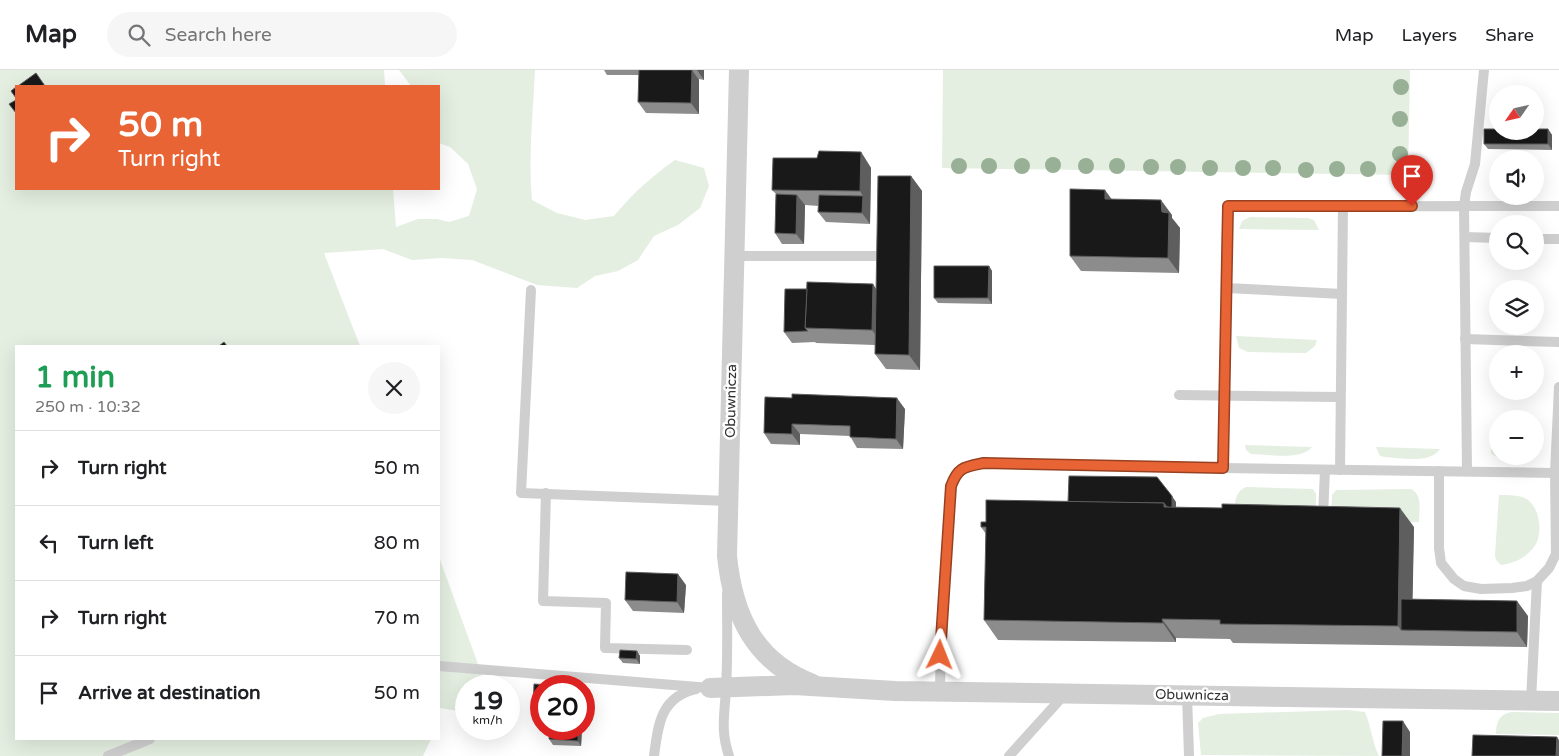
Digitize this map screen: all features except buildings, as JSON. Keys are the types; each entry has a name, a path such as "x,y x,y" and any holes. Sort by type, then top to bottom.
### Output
{"street":[{"name":"Obuwnicza","path":"739,70 727,556 730,583 737,610 749,633 765,654 797,678 825,686"},
{"name":"Obuwnicza","path":"718,688 825,686 940,691 1559,701"}],"lane":[{"path":"1466,471 1466,237 1464,206 1466,192 1475,164 1484,70"},
{"path":"1223,468 1228,206 1559,206"},
{"path":"1340,470 1343,206"},
{"path":"1466,237 1489,238"},
{"path":"1544,239 1559,240"},
{"path":"734,256 880,256"},
{"path":"1227,288 1342,294"},
{"path":"531,290 522,492 728,502"},
{"path":"1466,339 1559,342"},
{"path":"1439,471 1439,548 1441,563 1454,579 1464,586 1481,589 1527,586 1537,581 1550,568 1556,554 1555,473 1559,387"},
{"path":"1179,395 1340,397"},
{"path":"940,691 941,631 951,486 956,473 968,466 984,463 1555,473"},
{"path":"1323,516 1325,470"},
{"path":"546,493 543,601 606,602 604,648 687,650"},
{"path":"727,556 718,688 724,741 729,756"},
{"path":"1531,701 1537,581"},
{"path":"440,666 718,688"},
{"path":"654,756 660,718 666,707 676,697 687,691 718,688"},
{"path":"1009,756 1066,693"},
{"path":"1187,695 1189,756"},
{"path":"108,756 148,740"}],"green space":[{"path":"0,70 384,70 385,85 15,85 15,190 393,190 396,227 418,219 437,219 449,222 469,216 477,189 468,164 450,147 440,143 440,85 410,85 399,70 535,70 531,151 532,200 557,213 585,220 614,216 658,172 675,160 704,168 709,186 700,208 678,225 654,236 638,260 618,271 595,276 577,288 537,285 472,260 442,258 412,260 383,249 324,253 360,345 15,345 15,740 431,740 423,756 0,756"},
{"path":"943,70 1410,70 1408,175 942,168"},
{"path":"1250,217 1308,218 1314,220 1319,230 1239,229 1242,221"},
{"path":"1236,336 1317,340 1315,346 1306,353 1248,352 1239,348"},
{"path":"1245,445 1312,447 1300,454 1284,456 1251,454 1246,450"},
{"path":"1376,447 1440,449 1430,457 1407,459 1380,456"},
{"path":"1246,487 1313,489 1316,494 1316,520 1234,519 1237,496"},
{"path":"1411,489 1419,499 1419,522 1331,520 1332,495 1336,490"},
{"path":"1499,495 1522,497 1528,500 1533,505 1539,519 1539,534 1531,551 1511,563 1501,565 1496,560 1495,555"},
{"path":"440,560 482,675 455,675 455,710 440,708"},
{"path":"1348,710 1365,712 1379,756 1201,755 1198,723 1203,718 1219,714"},
{"path":"1507,713 1559,713 1559,735 1496,734 1500,718"}],"route":[{"path":"940,655 951,486 956,473 968,466 984,463 1223,468 1228,206 1412,206"}]}
